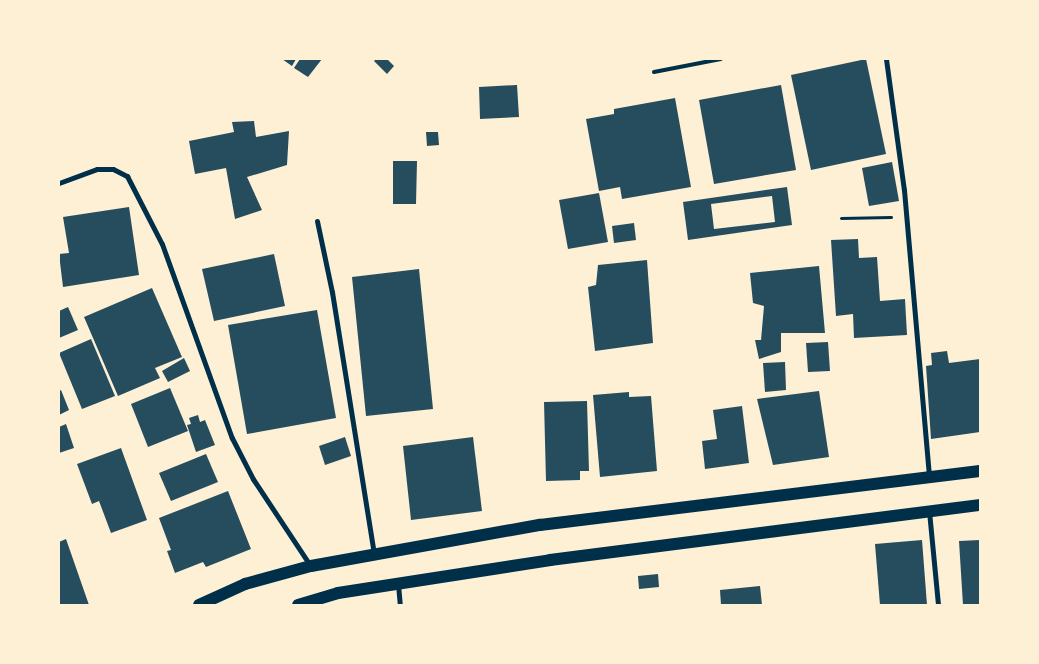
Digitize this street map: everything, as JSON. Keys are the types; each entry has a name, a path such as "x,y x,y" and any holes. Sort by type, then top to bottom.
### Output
{"main road":[{"path":"199,605 245,584 310,566 540,525 980,472"},
{"path":"298,605 338,593 580,556 928,510 980,505"}],"street":[{"path":"886,59 906,217 929,477"},
{"path":"59,183 97,169 113,169 127,176 162,244 232,438 253,479 310,566"},
{"path":"317,221 332,292 374,554"},
{"path":"928,510 938,605"},
{"path":"398,583 400,605"}],"lane":[{"path":"654,72 722,59"}],"path":[{"path":"841,218 906,217"}],"building":[{"path":"282,59 296,59 292,66"},
{"path":"300,59 322,59 308,77 294,68"},
{"path":"376,59 387,59 394,66 387,74 374,61"},
{"path":"866,59 886,154 811,170 791,75"},
{"path":"517,85 519,117 480,119 479,87"},
{"path":"781,85 796,170 714,184 699,100"},
{"path":"675,98 691,187 622,199 620,187 599,191 586,119 614,114 614,109"},
{"path":"254,121 256,137 289,131 287,165 247,177 262,210 235,219 226,168 195,174 189,141 234,132 232,122"},
{"path":"426,132 438,132 439,145 427,146"},
{"path":"393,161 417,161 416,204 393,204"},
{"path":"892,162 899,201 869,206 862,168"},
{"path":"787,187 792,225 688,240 683,202","holes":["772,196 775,222 714,229 711,204"]},
{"path":"599,193 608,242 568,249 559,200"},
{"path":"129,207 139,275 63,287 59,254 69,253 63,217"},
{"path":"634,223 636,240 614,243 612,226"},
{"path":"858,239 859,258 877,257 880,301 905,299 907,335 854,338 853,314 836,316 831,240"},
{"path":"274,254 285,306 214,321 202,269"},
{"path":"647,260 653,343 595,351 588,287 596,285 598,265"},
{"path":"819,266 825,333 781,333 781,352 759,359 755,340 761,340 764,306 753,303 750,273"},
{"path":"419,269 433,409 366,416 352,277"},
{"path":"152,288 182,357 155,368 160,378 118,396 84,317"},
{"path":"68,307 78,330 59,338 59,311"},
{"path":"317,310 336,418 247,434 228,325"},
{"path":"91,339 115,396 82,409 59,353"},
{"path":"828,342 830,371 808,372 806,343"},
{"path":"947,351 949,363 980,359 980,432 931,439 926,366 932,365 931,353"},
{"path":"184,358 190,371 168,382 162,371"},
{"path":"785,362 786,390 765,392 763,363"},
{"path":"170,388 188,431 148,447 131,404"},
{"path":"61,390 69,410 59,415 59,391"},
{"path":"819,391 829,457 773,465 757,399"},
{"path":"629,392 629,397 651,396 657,471 600,477 593,395"},
{"path":"587,401 589,471 580,471 580,480 546,481 544,402"},
{"path":"742,406 749,463 705,469 702,441 717,439 713,410"},
{"path":"198,415 200,422 205,420 215,445 196,452 187,425 191,424 189,418"},
{"path":"66,424 74,448 59,453 59,427"},
{"path":"345,437 351,456 325,465 319,446"},
{"path":"473,437 482,511 411,520 403,446"},
{"path":"121,448 147,520 111,533 99,501 92,504 77,464"},
{"path":"206,454 218,482 171,501 159,473"},
{"path":"228,491 251,549 206,567 203,562 175,573 167,551 171,550 159,518"},
{"path":"66,539 89,605 59,605 59,542"},
{"path":"922,540 927,605 880,605 875,544"},
{"path":"980,540 980,605 963,605 959,541"},
{"path":"658,574 659,587 639,589 638,576"},
{"path":"760,586 762,605 721,605 720,590"}]}
